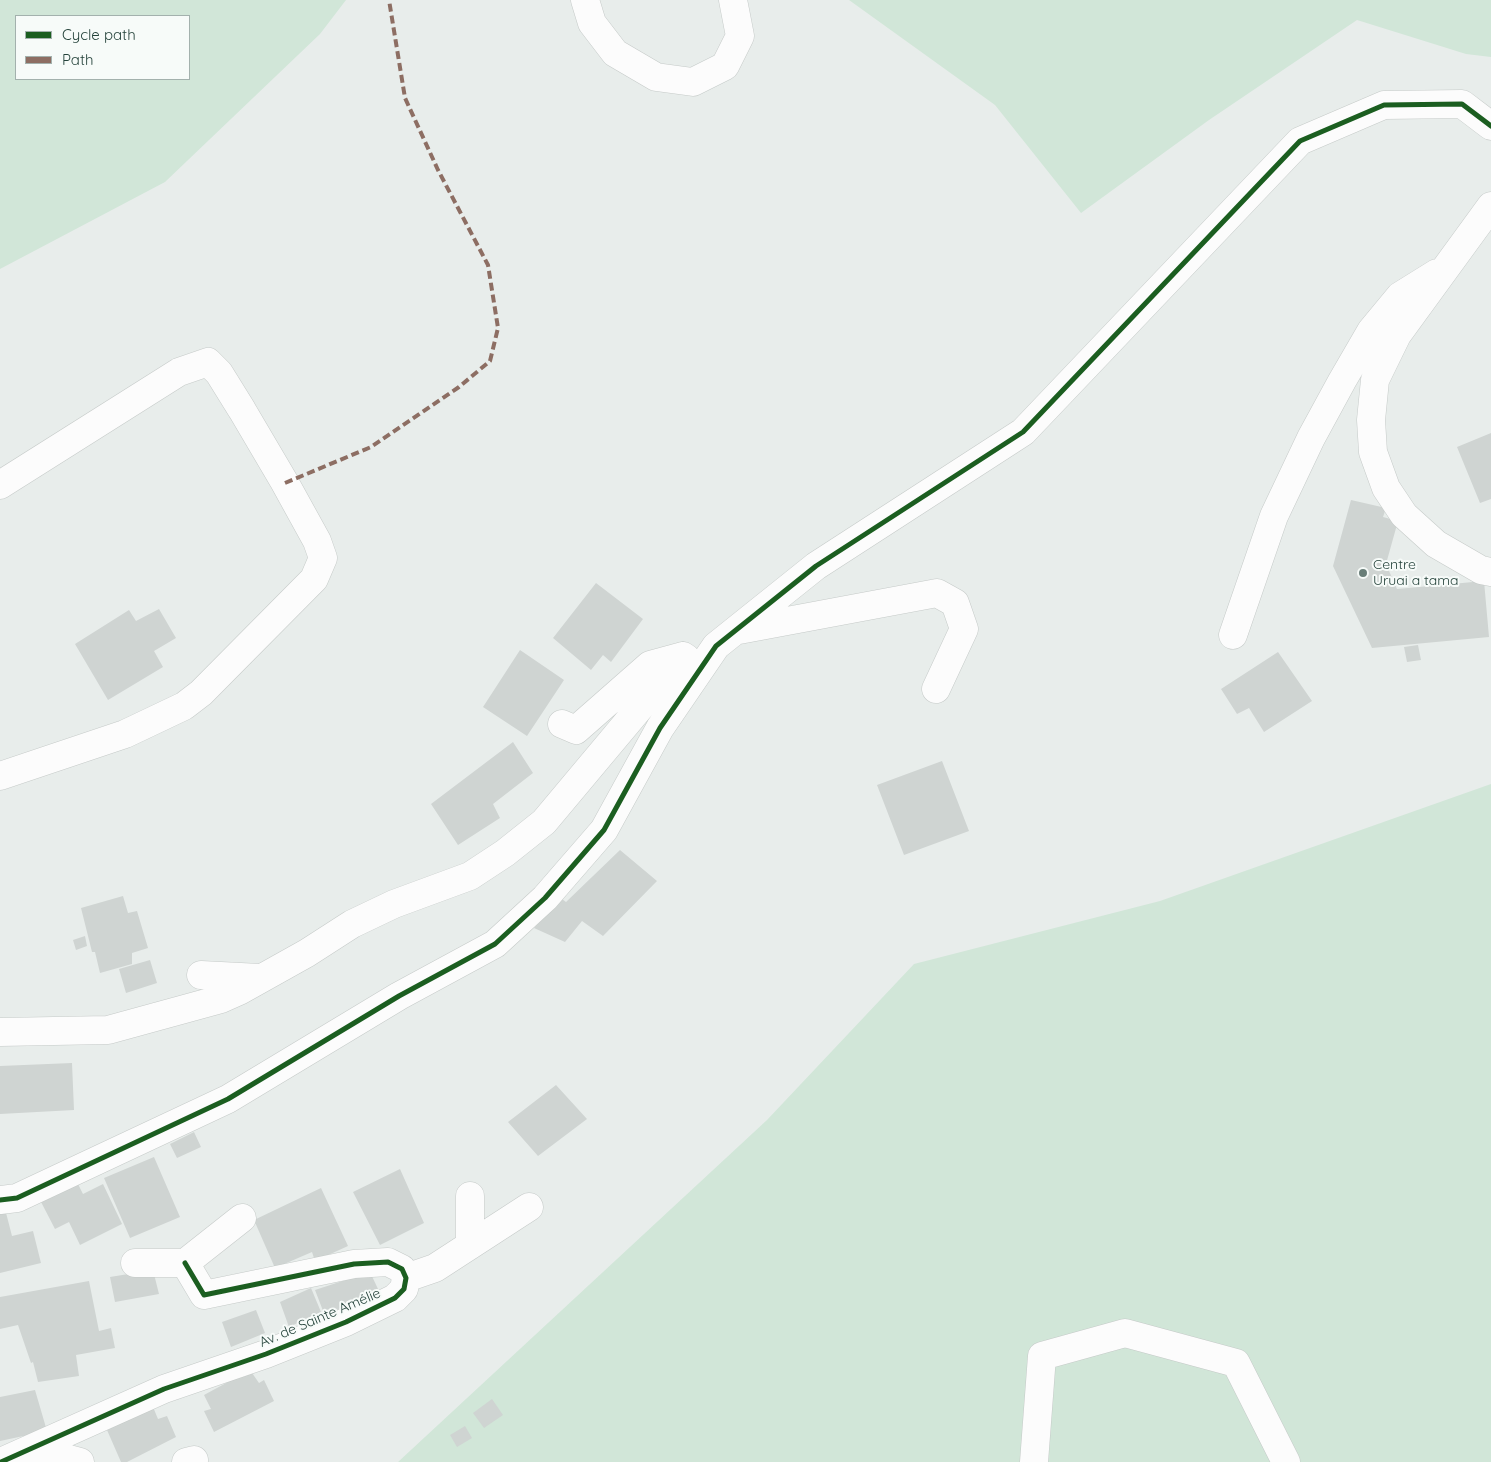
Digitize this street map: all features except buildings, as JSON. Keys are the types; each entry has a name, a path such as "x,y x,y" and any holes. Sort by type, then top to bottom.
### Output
{"street":[{"path":"585,0 592,23 615,52 656,77 693,82 725,66 740,36 733,0"},
{"path":"0,1032 108,1030 221,1000 307,953 352,924 394,904 470,876 505,853 544,822 693,660 716,646 816,566 1023,432 1300,141 1384,105 1462,104 1491,126"},
{"path":"1491,206 1397,335 1375,380 1371,420 1373,452 1386,488 1404,515 1436,544 1481,570 1491,572"},
{"path":"1232,635 1274,516 1311,438 1371,331 1400,296 1448,266"},
{"path":"0,486 179,372 208,362 219,373 280,475 317,541 323,558 314,579 201,693 184,706 125,734 0,776"},
{"path":"735,630 937,593 956,603 964,629 936,689"},
{"path":"562,724 576,730 650,666 693,660"},
{"path":"0,1200 17,1198 228,1099 399,996 495,944 545,898 604,830 660,728 693,660"},
{"path":"201,975 260,978"},
{"path":"470,1196 470,1245"},
{"path":"185,1263 204,1294 363,1264 388,1262 402,1269 406,1278 435,1268 529,1207"},
{"path":"135,1263 185,1263 242,1218"},
{"name":"Av. de Sainte Amélie","path":"1,1462 164,1390 266,1354 346,1322 396,1298 404,1289 406,1278"},
{"path":"1034,1462 1042,1356 1125,1333 1236,1363 1286,1462"},
{"path":"32,1449 80,1462"}],"green space":[{"path":"0,0 346,0 320,34 165,182 0,269"},
{"path":"849,0 1491,0 1491,57 1466,54 1357,20 1209,120 1081,213 995,105"},
{"path":"1491,784 1491,1462 398,1462 767,1120 914,964 1160,901"}],"marked path":[{"path":"285,483 371,447 459,387 490,361 498,328 488,265 438,170 405,98 389,0"}],"cycle path":[{"path":"0,1200 17,1198 228,1099 399,996 495,944 545,898 604,830 660,728 716,646 816,566 1023,432 1300,141 1384,105 1462,104 1491,126"},
{"path":"1,1462 164,1389 266,1354 346,1322 395,1298 404,1289 406,1278 402,1269 388,1262 354,1264 204,1295 185,1263"}],"place":[{"name":"Centre Uruai a tama","path":"1363,573"}]}
